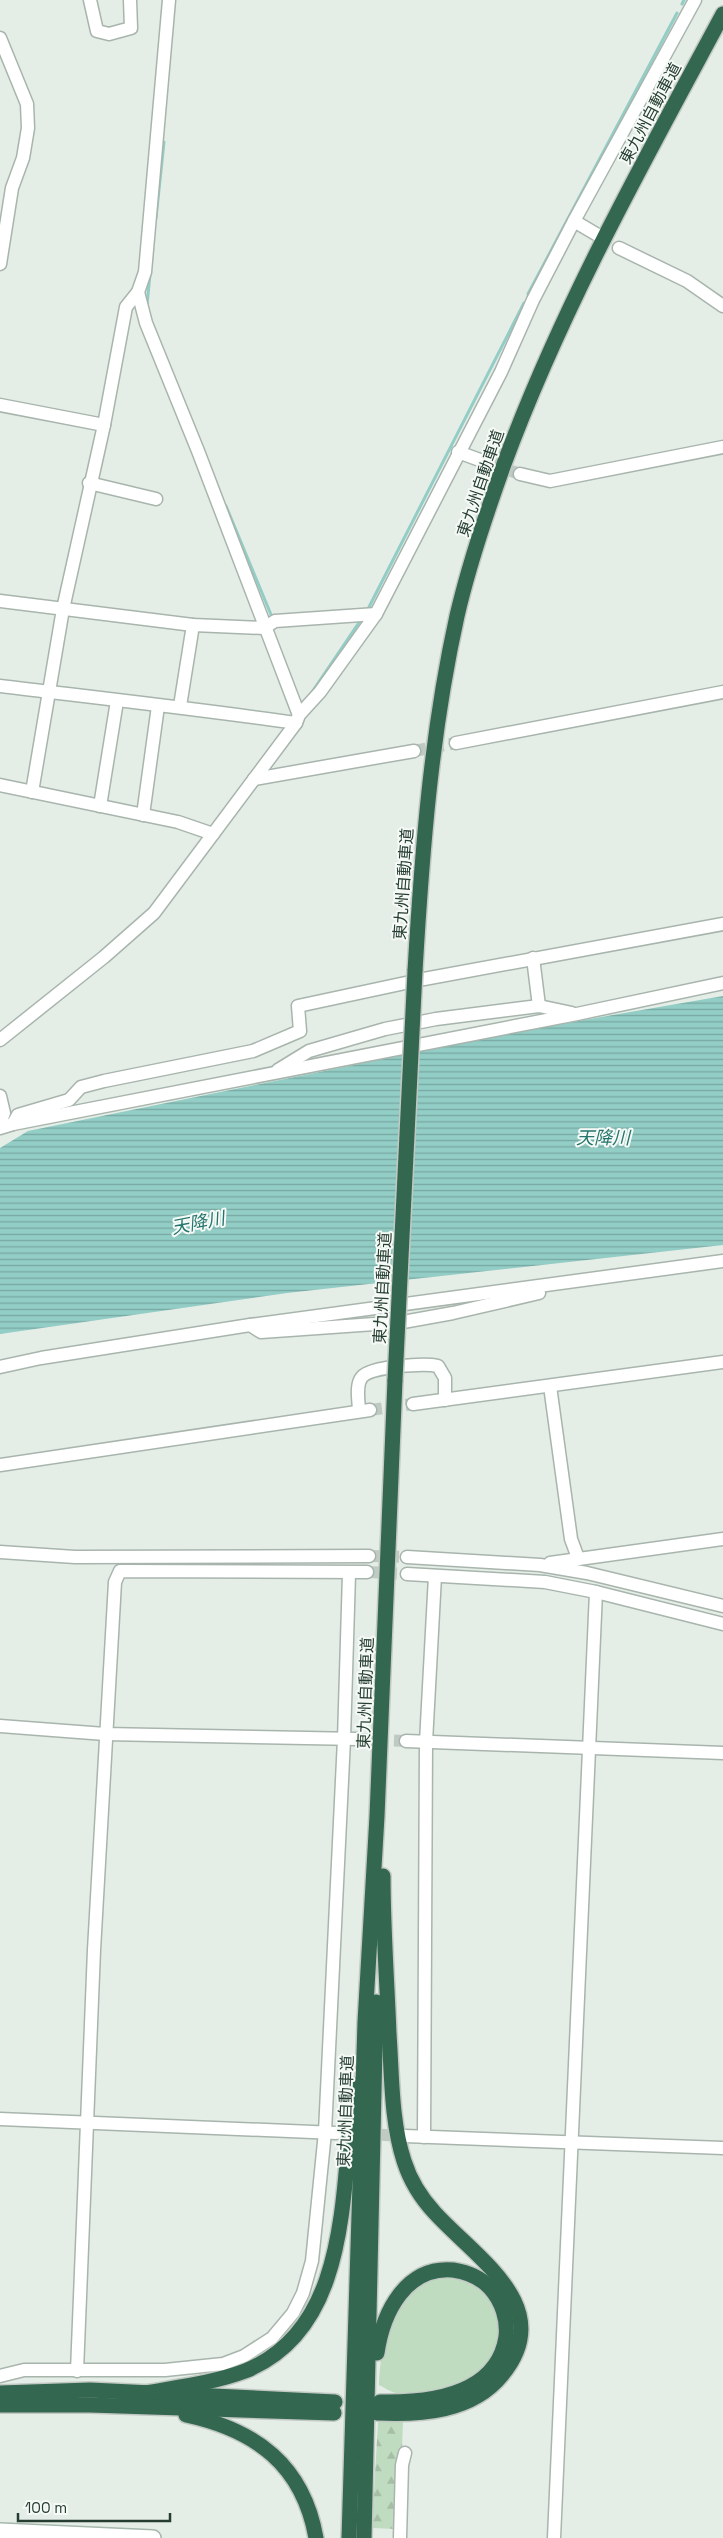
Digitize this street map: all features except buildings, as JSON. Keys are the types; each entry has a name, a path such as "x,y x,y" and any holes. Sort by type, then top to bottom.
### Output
{"highway":[{"name":"東九州自動車道","path":"370,2408 365,2022 377,1816 395,1380 415,971 427,799 443,686 458,614 475,550 512,442 548,353 610,227 723,14"},
{"path":"370,2408 405,2414 435,2411 471,2400 497,2382 509,2367 517,2351 520,2336 520,2316 504,2282 424,2200 405,2163 398,2141 392,2078 383,1909 382,1697"},
{"name":"東九州自動車道","path":"370,2408 377,1816"},
{"path":"145,2400 246,2371 263,2362 286,2345 310,2316 319,2300 339,2236 352,2102 365,2022"},
{"path":"367,2459 378,2342 388,2311 400,2294 421,2276 448,2270 466,2273 490,2288 505,2314 506,2333 502,2352 488,2373 475,2384 445,2397 412,2402 370,2408"},
{"path":"0,2393 90,2390 145,2400 215,2421 251,2437 286,2469 302,2495 315,2532"},
{"path":"0,2405 145,2400 335,2407"},
{"path":"364,2538 370,2408"},
{"path":"348,2538 349,2520 370,2408"}],"street":[{"path":"90,0 97,31 109,34 131,28 130,0"},
{"path":"32,792 62,609 89,483 104,425 126,306 138,292 145,272 169,0"},
{"path":"0,1040 104,957 154,913 297,719 320,692 376,614 501,372 533,300 574,221 695,0"},
{"path":"0,38 27,104 28,128 23,158 12,188 0,264"},
{"path":"574,221 596,234"},
{"path":"619,248 687,281 723,306"},
{"path":"138,292 146,323 198,451 297,719"},
{"path":"0,405 104,425"},
{"path":"520,474 550,481 723,447"},
{"path":"458,452 488,463"},
{"path":"89,483 156,499"},
{"path":"0,601 193,625 264,628 275,621 376,614"},
{"path":"180,706 193,625"},
{"path":"0,686 158,706 180,706 297,719"},
{"path":"456,743 723,692"},
{"path":"100,806 117,701"},
{"path":"144,815 158,706"},
{"path":"254,779 414,751"},
{"path":"0,785 178,822 213,834"},
{"path":"0,1128 18,1116 69,1100 81,1088 96,1083 253,1051 300,1031 298,1006 533,958 723,924"},
{"path":"533,958 539,1006"},
{"path":"6,1124 270,1075 578,1014 723,983"},
{"path":"270,1075 309,1051 385,1029 436,1019 539,1006 578,1014"},
{"path":"0,1096 6,1124"},
{"path":"0,1367 41,1358 250,1325 442,1301 576,1280 723,1261"},
{"path":"413,1404 723,1362"},
{"path":"0,1465 365,1411 359,1386 362,1377 370,1372 400,1367 428,1364 438,1366 445,1378 445,1400"},
{"path":"550,1386 571,1539 578,1558"},
{"path":"540,1565 578,1558 723,1539"},
{"path":"0,1552 75,1557 367,1557 366,1573 120,1571 115,1582 113,1652 105,1734 94,1950 89,2123 77,2371"},
{"path":"407,1557 540,1565 587,1573 723,1606"},
{"path":"0,2376 24,2370 165,2370 212,2366 244,2356 272,2338 293,2313 307,2282 312,2261 330,2133 349,1574"},
{"path":"407,1574 545,1582 596,1592 723,1624"},
{"path":"424,2138 426,1742 435,1576"},
{"path":"554,2538 596,1592"},
{"path":"0,1726 105,1734 358,1739"},
{"path":"406,1741 723,1753"},
{"path":"0,2119 330,2133"},
{"path":"406,2136 723,2148"},
{"path":"400,2538 402,2465 405,2454"},
{"path":"0,2531 153,2538"}],"green space":[{"path":"448,2276 461,2279 479,2287 492,2302 499,2321 499,2338 493,2353 483,2366 470,2377 436,2391 401,2394 392,2392 379,2385 385,2338 399,2305 415,2288"},
{"path":"378,2422 403,2422 402,2449 399,2450 395,2529 372,2528"}],"water":[{"name":"天降川","path":"723,996 723,1245 287,1293 0,1334 0,1148 28,1131 526,1030"}],"waterway":[{"path":"682,4 684,0"},
{"path":"528,294 677,13"},
{"path":"156,218 164,142"},
{"path":"147,305 150,274"},
{"path":"369,607 524,303"},
{"path":"226,506 272,617"},
{"path":"310,695 360,621"}],"tunnel":[{"path":"488,463 520,474"},
{"path":"414,751 456,743"},
{"path":"370,1410 413,1404"},
{"path":"369,1556 407,1557"},
{"path":"367,1572 407,1574"},
{"path":"358,1739 406,1741"},
{"path":"363,2134 405,2136"}]}
